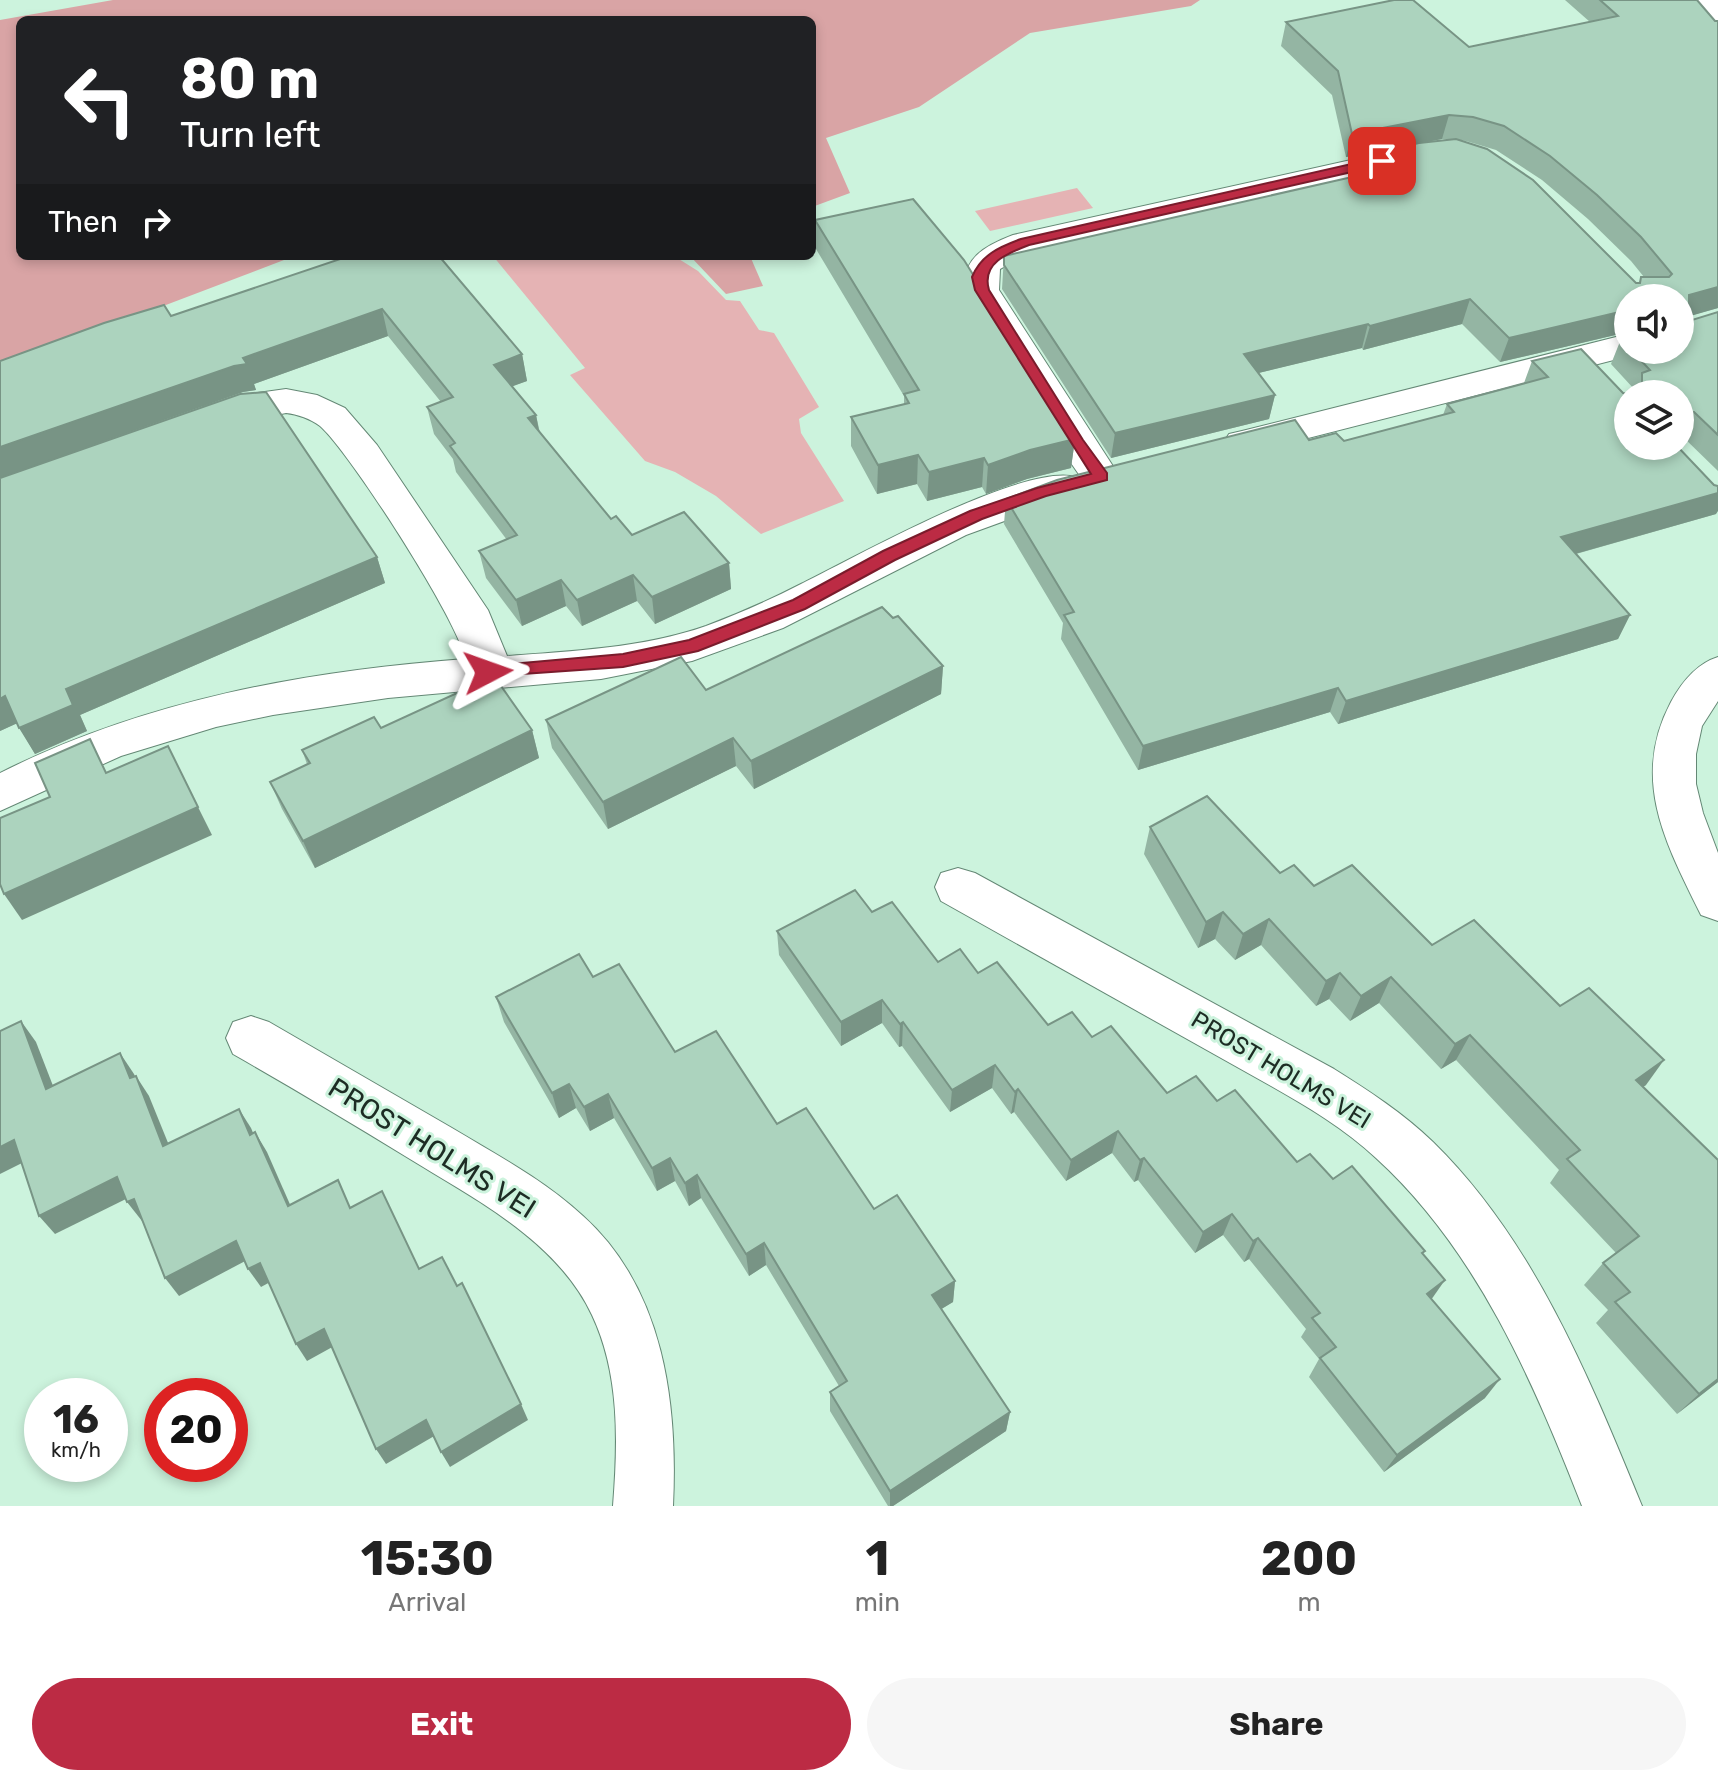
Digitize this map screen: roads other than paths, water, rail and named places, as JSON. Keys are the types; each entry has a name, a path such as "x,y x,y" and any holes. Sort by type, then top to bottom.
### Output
{"street":[{"path":"1711,0 1704,5 1702,19 1718,36"},
{"path":"0,793 109,743 190,717 290,695 488,672 623,661 692,646 799,604 889,556 976,515 1042,491 1116,473 1077,444 982,290 979,277 992,256 1025,242 1056,234 1412,155 1447,151"},
{"path":"1203,452 1614,348"},
{"path":"1579,357 1608,387"},
{"path":"189,424 244,407 286,401 304,403 332,417 364,454 473,621 486,654 488,672"},
{"path":"1718,673 1702,686 1681,718 1675,738 1673,764 1683,826 1718,901"},
{"name":"PROST HOLMS VEI","path":"958,887 1284,1067 1347,1106 1413,1158 1442,1188 1469,1224 1507,1285 1557,1377 1612,1506"},
{"name":"PROST HOLMS VEI","path":"251,1038 481,1173 568,1237 610,1295 637,1359 644,1412 643,1506"}]}
